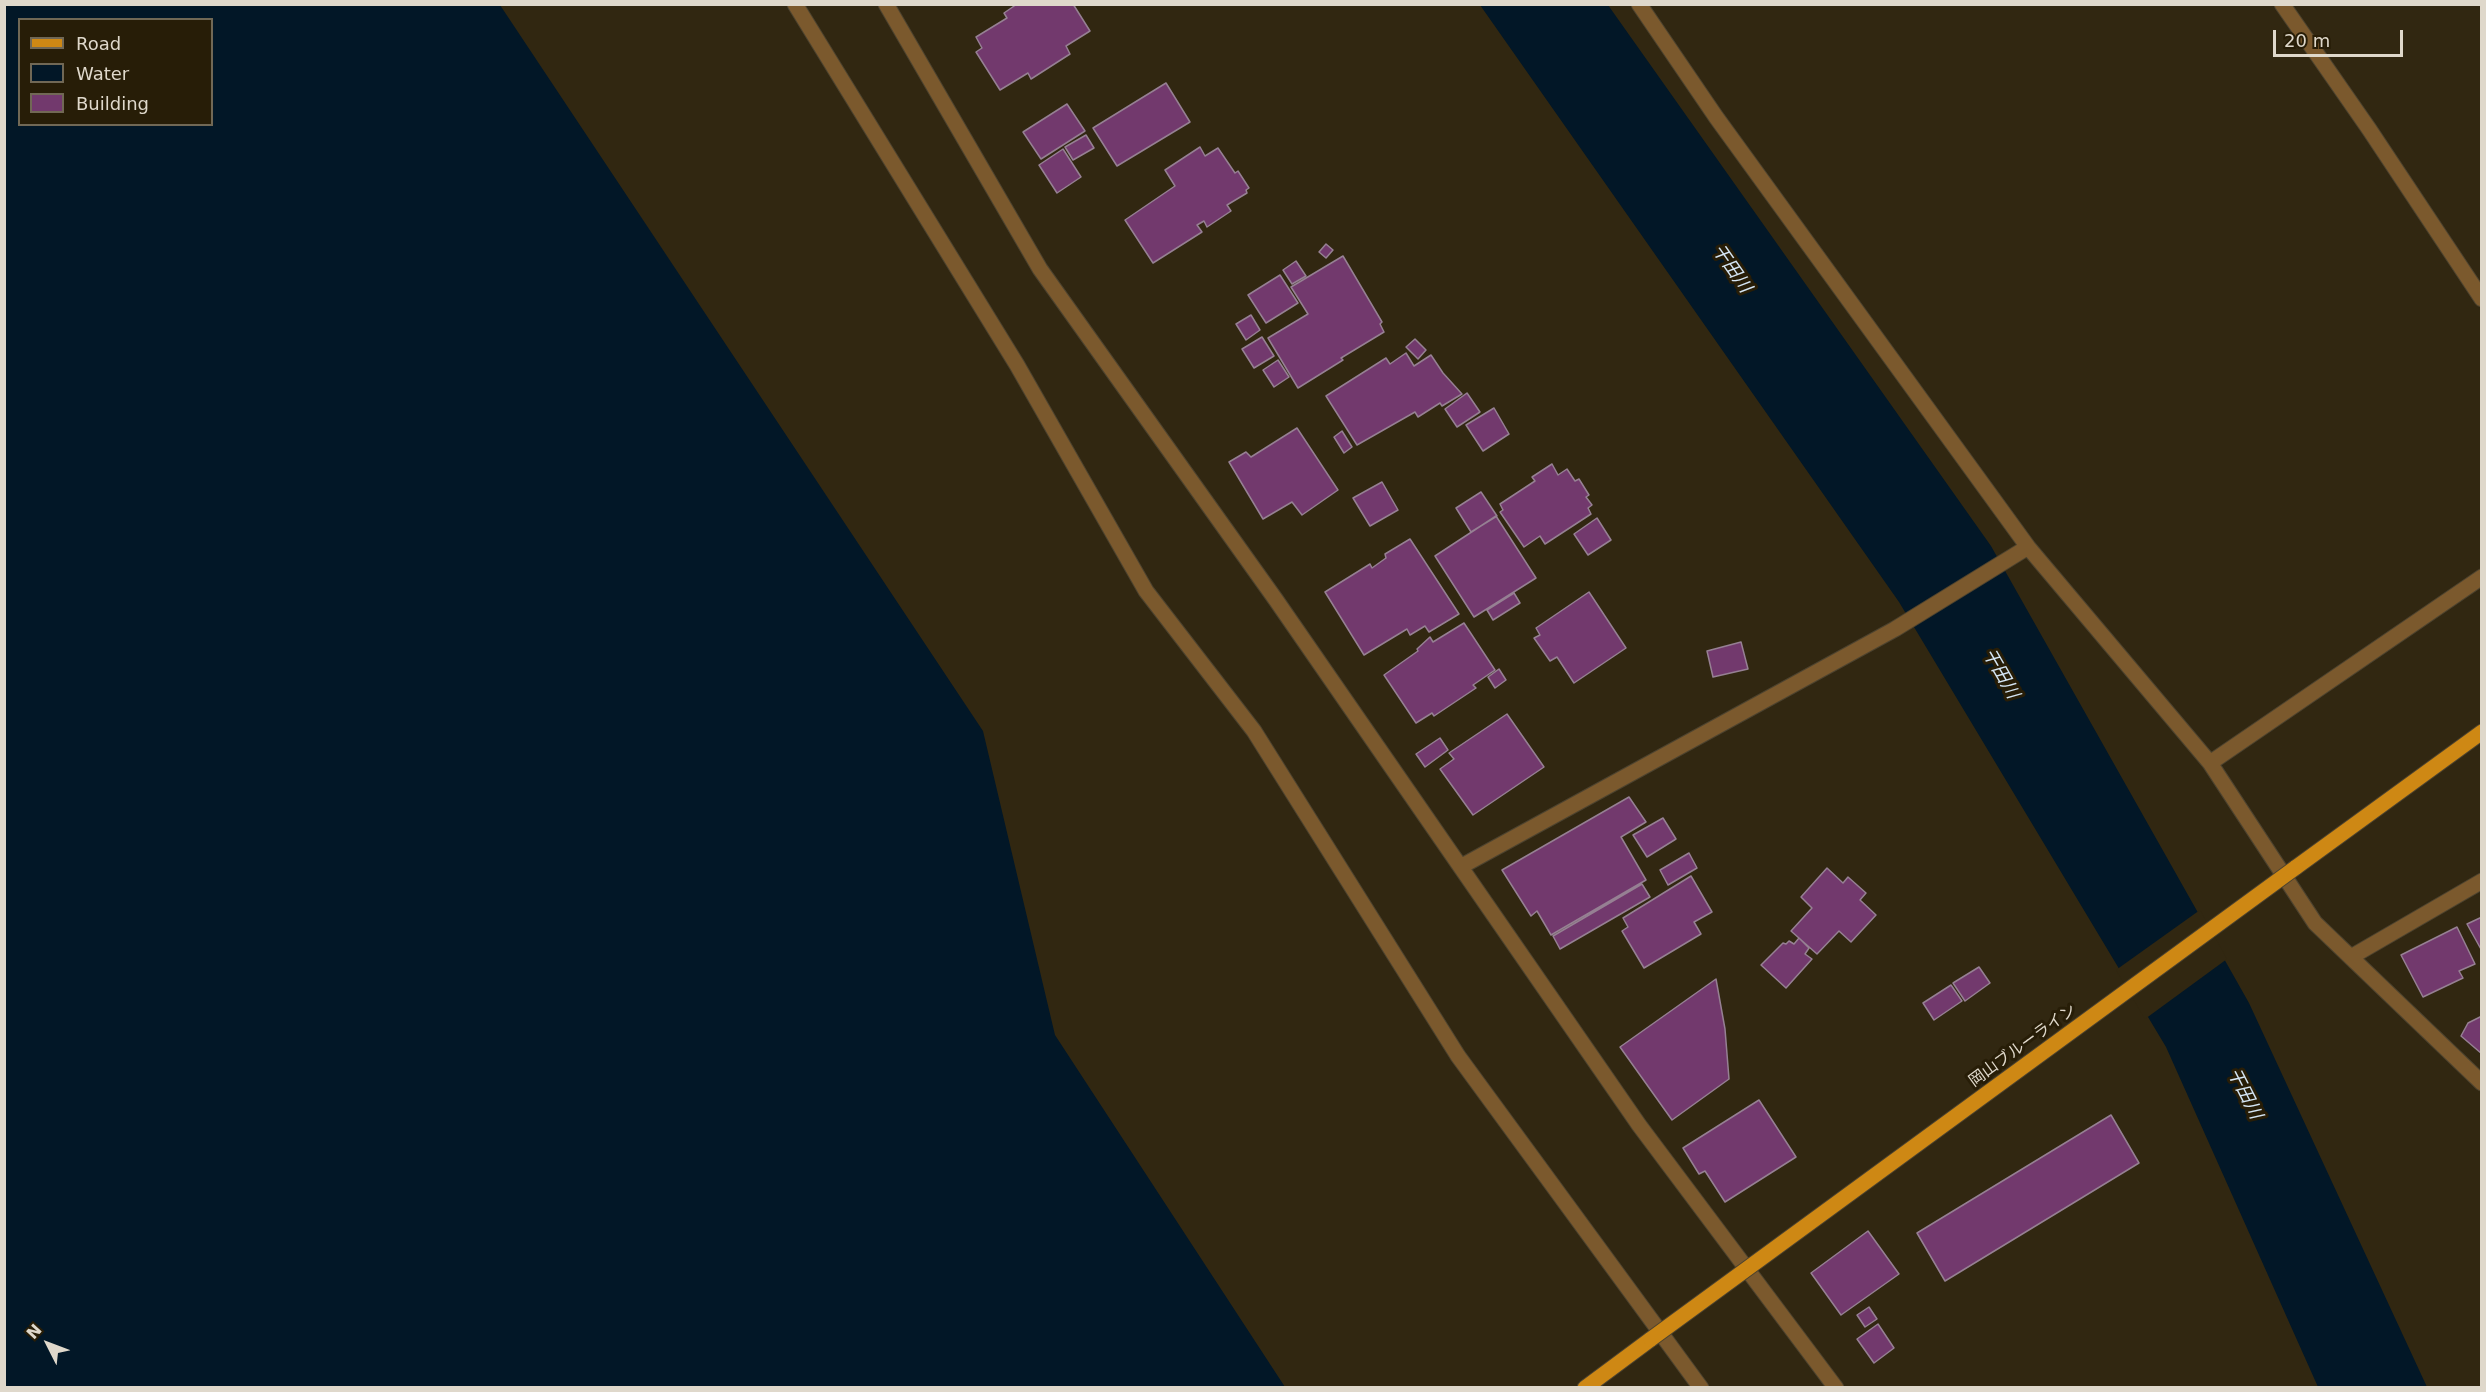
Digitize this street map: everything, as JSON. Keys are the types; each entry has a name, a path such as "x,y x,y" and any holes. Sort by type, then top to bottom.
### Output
{"main road":[{"name":"岡山ブルーライン","path":"1585,1388 2481,732"}],"street":[{"path":"795,4 1017,366 1146,591 1254,731 1458,1056 1701,1388"},
{"path":"886,4 1040,268 1462,866 1639,1125 1836,1388"},
{"path":"1639,4 1716,117 2028,547 2210,763 2315,923 2481,1083"},
{"path":"2282,4 2369,129 2481,299"},
{"path":"1462,866 1895,629 2028,547"},
{"path":"2210,763 2481,577"},
{"path":"2351,957 2481,881"}],"water":[{"path":"5,4 500,5 983,731 1055,1035 1285,1387 5,1387"},
{"name":"干田川","path":"1480,5 1608,5 1991,546 2249,1003 2427,1387 2318,1387 2166,1047 1899,602"}],"pier":[{"path":"2200,910 2227,959 2145,1019 2116,970"}],"building":[{"path":"1017,4 1073,4 1090,31 1066,46 1070,54 1031,79 1028,73 1000,90 976,52 982,48 976,37 1007,18 1004,13"},
{"path":"1166,83 1190,122 1117,166 1093,128"},
{"path":"1067,104 1085,131 1041,159 1023,132"},
{"path":"1086,135 1094,148 1073,160 1065,147"},
{"path":"1200,147 1205,156 1218,148 1235,173 1238,171 1249,188 1246,190 1247,193 1227,205 1231,211 1207,227 1204,221 1197,225 1202,232 1153,263 1125,220 1175,186 1165,170"},
{"path":"1063,149 1081,177 1057,193 1039,165"},
{"path":"1326,244 1333,250 1326,258 1319,252"},
{"path":"1343,256 1382,322 1380,324 1384,332 1298,388 1268,338 1308,314 1291,287"},
{"path":"1296,261 1306,276 1292,284 1283,270"},
{"path":"1280,275 1298,303 1266,323 1248,295"},
{"path":"1251,315 1260,330 1246,340 1236,324"},
{"path":"1262,337 1274,356 1254,368 1242,349"},
{"path":"1415,339 1426,350 1418,359 1406,347"},
{"path":"1406,353 1414,366 1431,355 1443,373 1462,394 1442,406 1440,403 1418,417 1415,412 1357,445 1326,396 1386,358 1390,364"},
{"path":"1278,360 1289,377 1274,387 1263,370"},
{"path":"1467,393 1480,412 1457,427 1445,409"},
{"path":"1494,408 1509,434 1483,451 1466,425"},
{"path":"1297,428 1338,490 1302,515 1292,502 1263,519 1229,462 1246,452 1251,457"},
{"path":"1342,431 1352,447 1344,453 1334,437"},
{"path":"1552,464 1558,475 1567,469 1575,481 1579,479 1589,495 1586,497 1592,505 1588,508 1591,514 1545,544 1540,536 1524,547 1500,512 1503,510 1500,504 1535,481 1532,477"},
{"path":"1382,482 1398,510 1370,526 1353,498"},
{"path":"1481,492 1497,516 1471,532 1456,508"},
{"path":"1496,516 1536,578 1474,617 1435,556"},
{"path":"1597,518 1611,540 1588,555 1574,534"},
{"path":"1410,539 1459,614 1429,632 1425,626 1410,635 1407,629 1364,655 1325,592 1370,564 1372,568 1386,558 1385,554"},
{"path":"1589,592 1626,648 1574,683 1557,657 1550,661 1534,638 1540,635 1536,628"},
{"path":"1514,593 1520,603 1493,620 1487,610"},
{"path":"1464,623 1495,670 1473,685 1476,688 1434,716 1432,713 1416,723 1384,675 1418,651 1417,649 1430,637 1433,642"},
{"path":"1741,642 1748,669 1713,677 1707,651"},
{"path":"1499,669 1506,680 1495,688 1488,677"},
{"path":"1507,714 1544,767 1473,815 1440,769 1454,759 1449,753"},
{"path":"1440,738 1448,750 1425,767 1416,754"},
{"path":"1629,797 1646,822 1621,837 1646,880 1551,935 1537,911 1531,916 1502,870"},
{"path":"1663,818 1676,839 1647,857 1633,835"},
{"path":"1689,853 1697,868 1668,885 1660,870"},
{"path":"1827,868 1843,883 1848,877 1866,893 1860,900 1876,915 1851,942 1839,931 1817,954 1791,931 1812,908 1801,897"},
{"path":"1691,876 1712,912 1694,922 1701,934 1644,968 1622,931 1628,927 1623,918"},
{"path":"1642,884 1650,897 1560,949 1553,936"},
{"path":"2482,917 2482,951 2467,924"},
{"path":"2457,927 2475,964 2459,971 2463,978 2423,997 2401,955"},
{"path":"1799,938 1809,948 1805,954 1812,959 1786,988 1761,965 1783,943 1786,944 1789,941 1794,944"},
{"path":"1979,967 1990,983 1965,1001 1953,983"},
{"path":"1716,979 1725,1029 1729,1079 1672,1120 1620,1047"},
{"path":"1951,985 1962,1001 1934,1020 1923,1003"},
{"path":"2482,1016 2482,1054 2461,1036 2468,1023"},
{"path":"1759,1100 1796,1157 1725,1202 1705,1171 1699,1174 1683,1148"},
{"path":"2111,1115 2139,1163 1945,1281 1917,1233"},
{"path":"1868,1231 1899,1274 1841,1315 1811,1273"},
{"path":"1869,1307 1877,1319 1865,1327 1857,1315"},
{"path":"1878,1324 1894,1348 1874,1363 1857,1339"}]}
